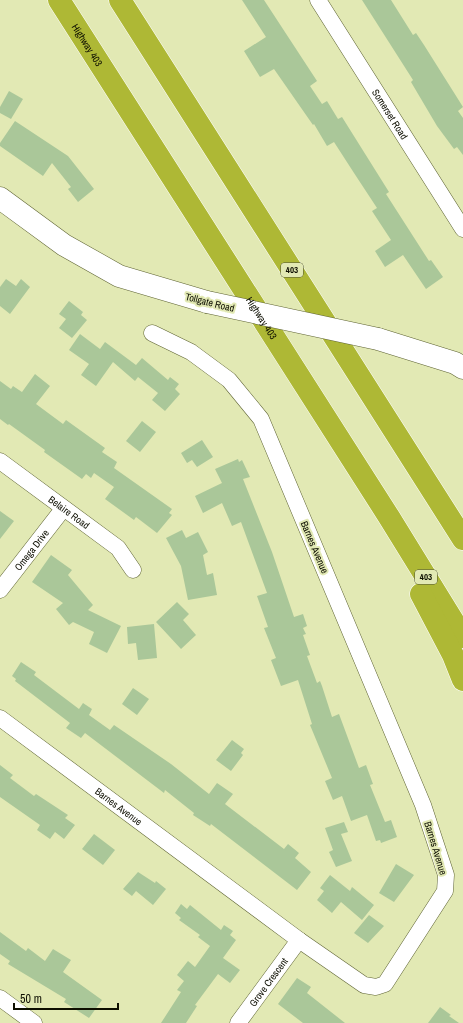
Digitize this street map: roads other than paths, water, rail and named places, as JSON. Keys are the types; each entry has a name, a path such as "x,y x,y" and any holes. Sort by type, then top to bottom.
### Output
{"highway":[{"name":"Highway 403","path":"59,0 389,518 463,637"},
{"name":"403","path":"120,0 463,539"},
{"path":"389,518 400,553 453,655 463,680"}],"main road":[{"name":"Tollgate Road","path":"0,198 64,245 119,276 207,302 378,339 463,368"}],"street":[{"name":"Somerset Road","path":"318,0 463,229"},
{"name":"Barnes Avenue","path":"0,718 299,940 364,985 376,987 385,984 445,891 446,875 423,805 261,419 229,380 191,352 152,333"},
{"name":"Belaire Road","path":"0,460 63,509 118,548 133,570"},
{"name":"Omega Drive","path":"0,590 63,509"},
{"name":"Grove Crescent","path":"238,1023 299,940"},
{"path":"0,998 34,1023"}]}
